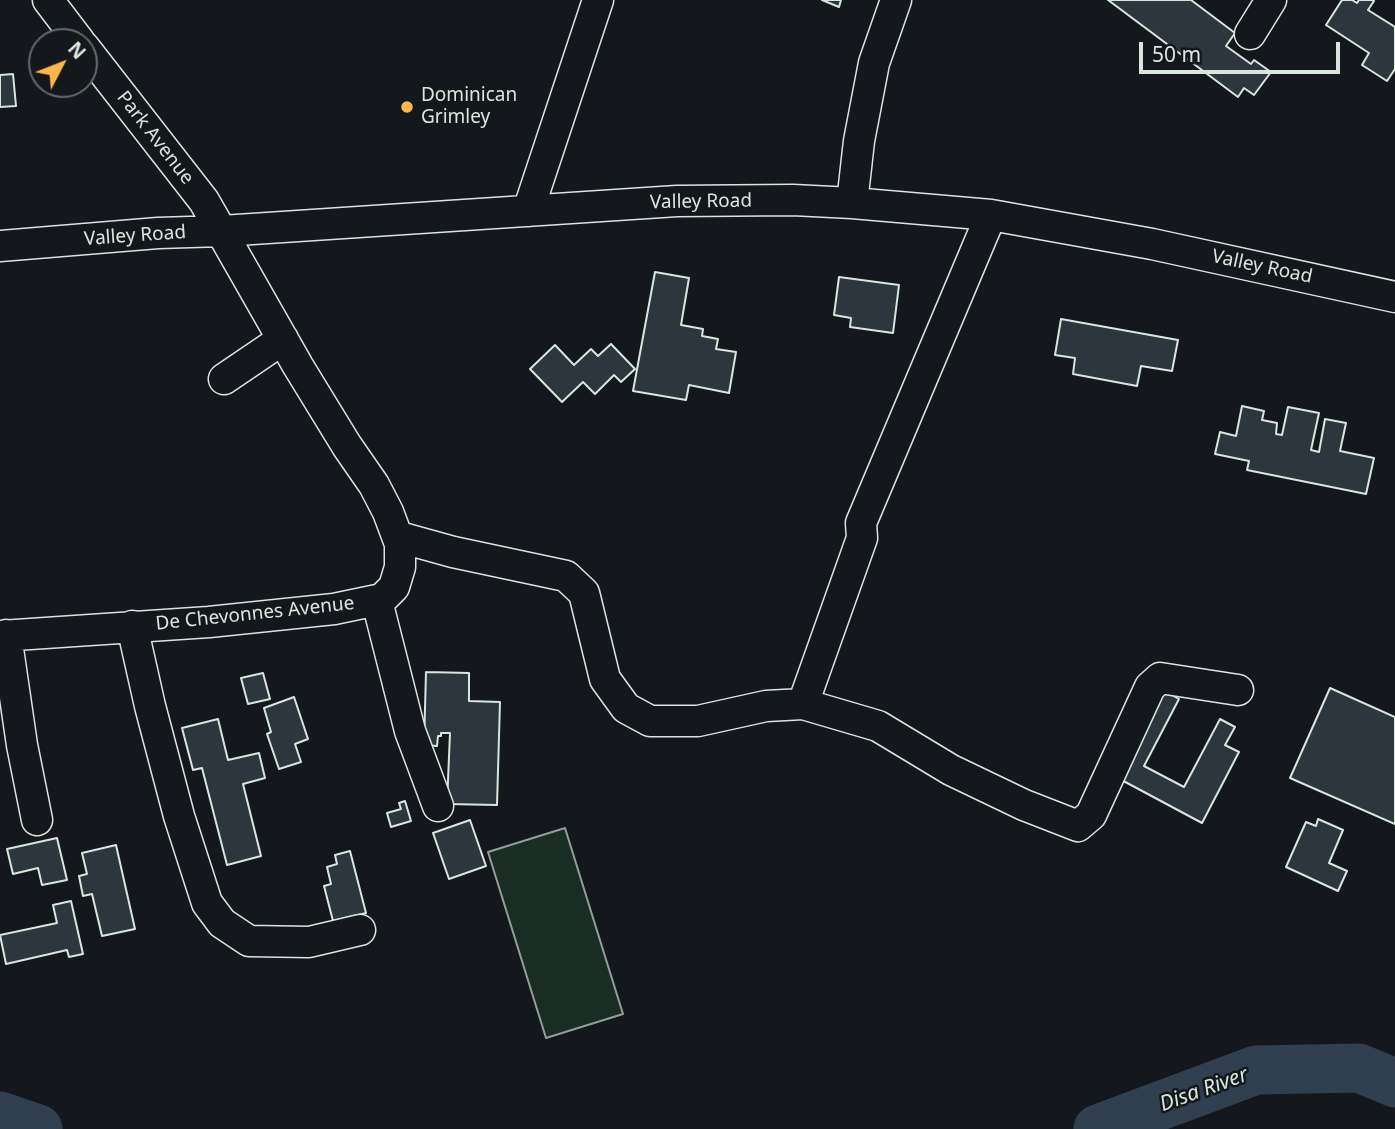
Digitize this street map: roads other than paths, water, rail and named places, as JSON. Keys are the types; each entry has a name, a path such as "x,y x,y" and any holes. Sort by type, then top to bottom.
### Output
{"street":[{"path":"48,0 69,28"},
{"path":"528,211 598,0"},
{"path":"852,203 859,141 874,63 895,0"},
{"path":"1250,34 1271,0"},
{"name":"Park Avenue","path":"98,65 204,201 222,231"},
{"name":"Valley Road","path":"0,246 158,233 677,201 793,200 991,215 1152,244 1395,296"},
{"path":"803,704 862,538 861,523 991,215"},
{"name":"De Chevonnes Avenue","path":"3,635 209,622 334,609 377,601 391,592 398,577 401,559 399,537 374,485 340,435 282,339 222,231"},
{"path":"224,379 282,339"},
{"path":"399,537 453,552 566,576 584,593 605,679 626,708 650,721 698,721 766,706 803,704 878,726 951,770 1024,805 1079,826 1091,815 1150,687 1160,678 1238,690"},
{"path":"377,601 410,731 438,806"},
{"path":"132,626 149,706 179,816 207,903 222,923 249,941 309,942 360,930"},
{"path":"3,635 37,820"}],"waterway":[{"name":"Disa River","path":"1098,1129 1256,1070 1359,1068 1395,1083"},
{"name":"Disa River","path":"0,1116 38,1129"}],"place":[{"name":"Dominican Grimley","path":"407,107"}]}
